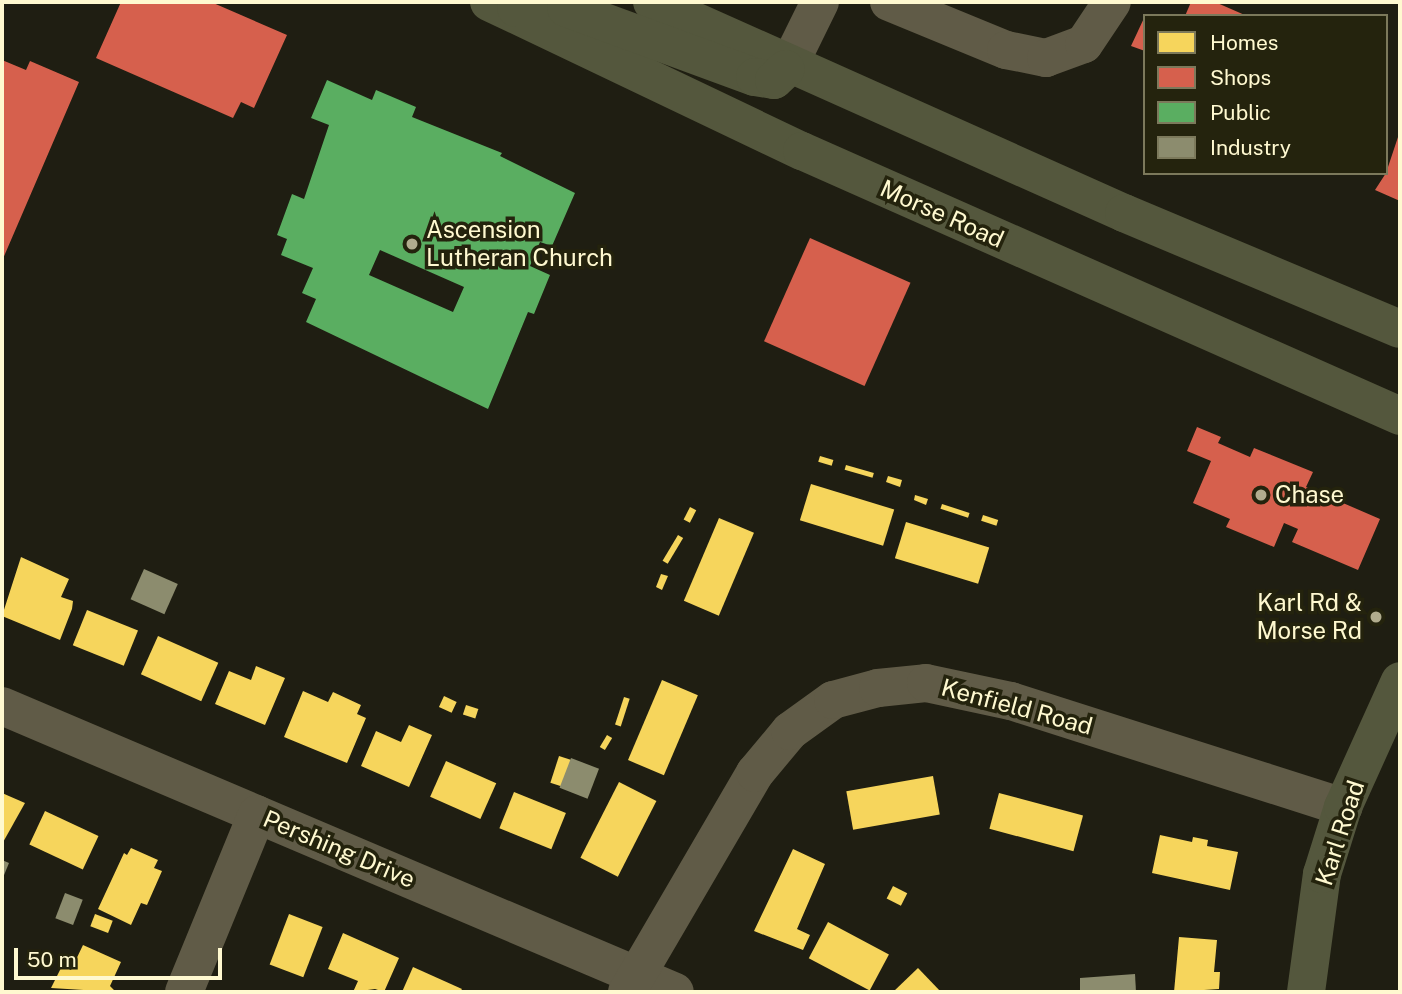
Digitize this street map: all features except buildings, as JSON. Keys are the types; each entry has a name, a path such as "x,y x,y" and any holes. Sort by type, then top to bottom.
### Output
{"main road":[{"path":"652,2 789,65 1400,329"},
{"path":"496,5 566,8 755,77 774,80 789,65"},
{"name":"Morse Road","path":"496,5 839,167 1400,416"},
{"name":"Karl Road","path":"1306,992 1322,874 1343,807 1400,681"}],"street":[{"path":"789,65 820,2"},
{"path":"889,2 1006,50 1046,58 1084,44 1112,2"},
{"name":"Kenfield Road","path":"632,984 755,774 790,732 833,700 878,688 926,683 1002,698 1343,807"},
{"name":"Pershing Drive","path":"2,706 257,814 632,984 675,992"},
{"path":"184,992 257,814"}],"place":[{"name":"Ascension Lutheran Church","path":"412,244"},
{"name":"Chase","path":"1261,495"},
{"name":"Karl Rd & Morse Rd","path":"1376,617"}]}
